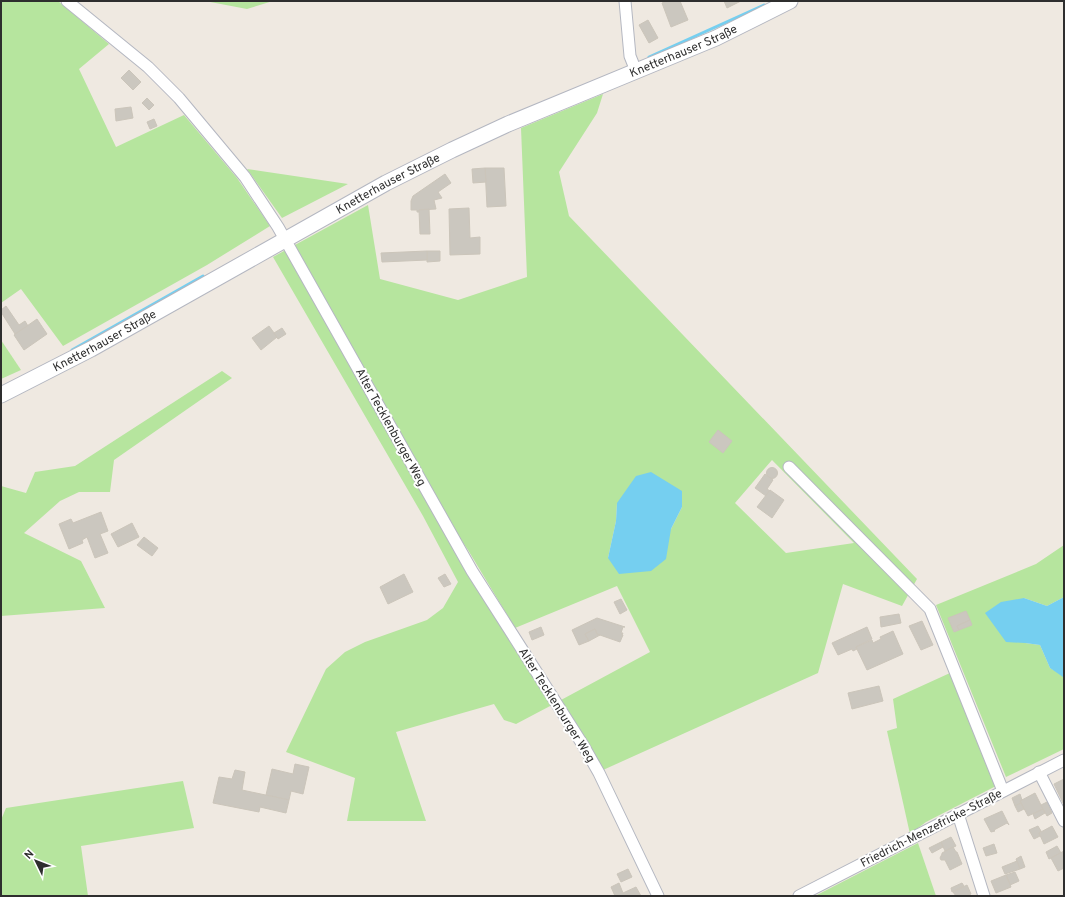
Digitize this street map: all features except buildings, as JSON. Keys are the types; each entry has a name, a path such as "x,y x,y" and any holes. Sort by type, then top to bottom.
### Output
{"street":[{"name":"Alter Tecklenburger Weg","path":"67,1 148,67 179,98 244,178 285,240 472,571 583,745 599,773 658,896"},
{"path":"625,1 630,56 636,71"},
{"name":"Knetterhauser Straße","path":"1,395 91,349 386,183 452,150 508,124 716,38 769,13 790,1"},
{"path":"789,467 930,609 1003,790"},
{"name":"Friedrich-Menzefricke-Straße","path":"799,896 1064,760"},
{"path":"1039,772 1064,821"},
{"path":"958,814 984,896"}],"green space":[{"path":"1,1 58,1 109,44 79,69 116,147 184,115 237,178 270,226 207,265 63,346 21,289 1,303"},
{"path":"205,1 273,1 247,9"},
{"path":"603,94 597,113 559,172 569,216 917,579 902,606 843,584 818,673 603,770 561,700 650,652 617,586 515,628 457,534 552,705 516,724 504,720 494,704 396,732 426,821 347,821 355,778 286,752 326,669 345,652 365,642 427,620 443,608 458,582 423,516 273,257 368,205 380,279 458,300 527,277 521,128","holes":["772,460 854,543 786,553 735,503","617,503 682,507 671,529 608,558 616,521"]},
{"path":"247,169 348,184 282,218"},
{"path":"1,340 21,370 1,379"},
{"path":"222,371 232,378 114,460 110,492 79,492 60,501 24,533 81,561 105,608 1,616 1,486 26,493 35,472 75,466"},
{"path":"1064,545 1064,597 1047,606 1024,598 1025,643 1040,645 1050,668 1064,676 1064,749 1006,777 936,605 1036,564"},
{"path":"950,673 996,786 926,822 910,834 887,731 897,728 893,699"},
{"path":"183,781 194,828 81,846 88,896 1,896 1,820 6,808"},
{"path":"918,843 936,896 815,896"}],"water":[{"path":"651,472 682,491 682,507 671,529 666,559 651,571 619,574 608,558 616,521 617,503 636,476"},
{"path":"1064,597 1063,677 1050,668 1040,645 1006,642 985,613 1001,602 1024,598 1047,606"}],"waterway":[{"path":"649,57 764,5"},
{"path":"72,350 203,276"}]}
